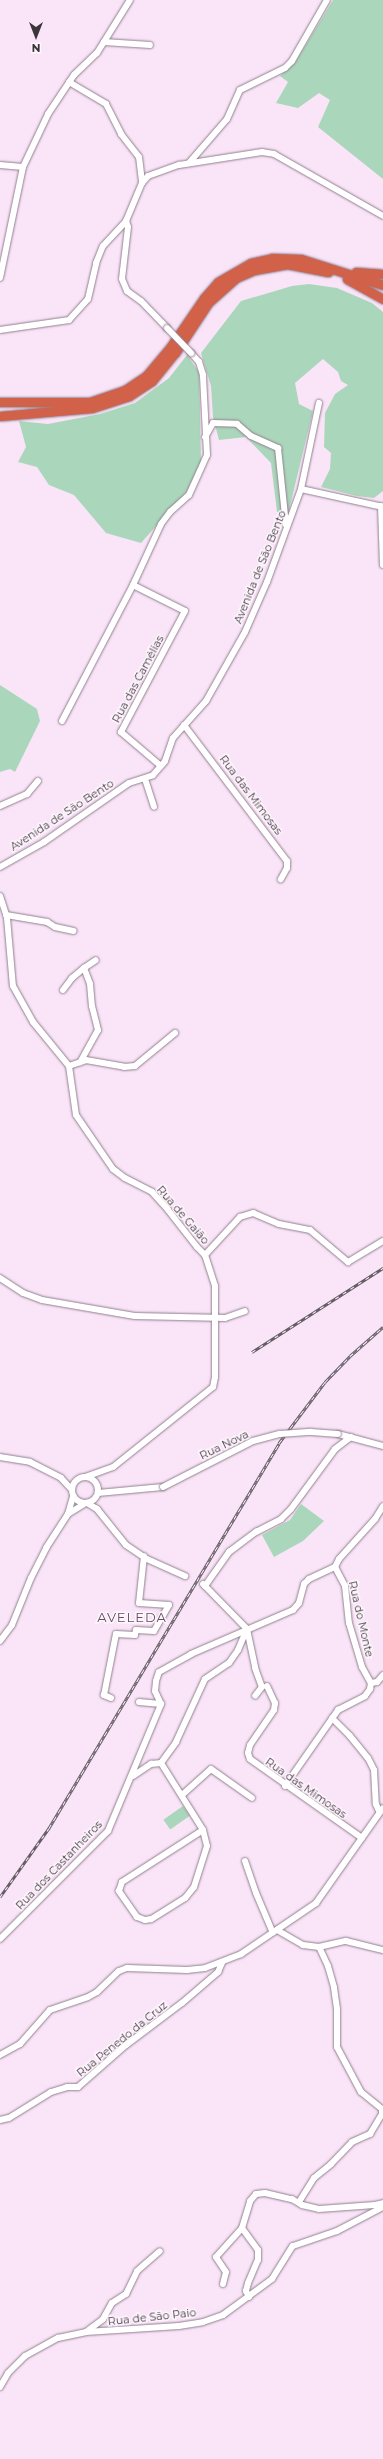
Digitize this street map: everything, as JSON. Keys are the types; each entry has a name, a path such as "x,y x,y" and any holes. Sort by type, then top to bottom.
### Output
{"highway":[{"path":"0,402 90,402 125,390 147,375 160,360 204,298 218,282 251,263 285,256 342,271 383,284"},
{"path":"0,416 92,408 129,396 152,381 175,353 208,304 224,287 254,270 272,265 294,265 326,271 383,290"},
{"path":"342,271 383,274"},
{"path":"347,279 383,299"}],"street":[{"path":"0,278 23,167 48,114 69,82 104,42 130,0"},
{"path":"189,163 227,119 240,90 285,68 292,61 327,0"},
{"path":"104,42 150,45"},
{"path":"69,82 106,104 121,134 139,157 142,183"},
{"path":"0,330 69,320 88,299 96,263 103,246 126,221 142,183 148,176 189,163 262,152 274,154 383,216"},
{"path":"0,165 23,167"},
{"path":"62,721 133,585 161,524 192,491 207,455 203,375 199,362 141,301 127,291 122,279 128,227 126,221"},
{"name":"Avenida de São Bento","path":"0,867 44,842 130,783 153,775 161,766 173,738 206,701 245,632 267,582 301,489 319,403"},
{"path":"205,436 214,422 237,424 251,436 278,448 287,528"},
{"path":"301,489 382,507 383,565"},
{"name":"Rua das Camélias","path":"133,585 185,611 121,732 161,766"},
{"name":"Rua das Mimosas","path":"184,725 288,861 288,868 281,879"},
{"path":"145,779 154,807"},
{"path":"0,806 27,794 38,781"},
{"path":"0,896 6,915 12,986 33,1022 69,1066 86,1060 124,1067 136,1066 174,1033"},
{"path":"6,915 44,921 55,927 74,931"},
{"path":"63,990 72,978 96,960"},
{"path":"80,1062 87,1053 98,1030 92,1006 90,984 84,968"},
{"name":"Rua de Gaião","path":"69,1066 76,1115 113,1168 125,1178 152,1192 197,1248 205,1255 215,1286 215,1376 212,1387 113,1467 102,1473 86,1477"},
{"path":"205,1255 240,1217 253,1213 279,1224 310,1230 348,1262 383,1241"},
{"path":"0,1278 24,1293 42,1300 135,1316 215,1319 235,1316 245,1311"},
{"name":"Rua Nova","path":"97,1490 109,1491 162,1487 253,1441 280,1434 303,1432 338,1434 383,1446"},
{"path":"254,1696 262,1687 255,1668 247,1630 204,1585 229,1552 256,1532 281,1519 291,1509 336,1449 351,1437"},
{"path":"0,1457 30,1462 61,1478 78,1479 86,1477 97,1490"},
{"path":"97,1509 97,1490 102,1473"},
{"path":"61,1478 76,1500 97,1509 126,1545 144,1556 185,1576"},
{"path":"0,1641 12,1625 34,1572 68,1514 73,1483 78,1479"},
{"path":"68,1514 86,1504 97,1490"},
{"path":"139,1702 161,1704 155,1691 159,1672 191,1654 292,1610 299,1604 304,1584 309,1579 335,1567 339,1559 375,1519 383,1506"},
{"path":"111,1698 104,1695 111,1667 116,1634 134,1635 136,1630 154,1630 169,1606 139,1603 144,1556"},
{"name":"Rua do Monte","path":"335,1567 345,1586 349,1623 362,1667 371,1683"},
{"path":"133,1776 151,1764 161,1763 176,1742 205,1679 229,1663 238,1650 247,1630"},
{"path":"285,1786 332,1718 346,1704 365,1696 370,1689 371,1683 377,1682 383,1675"},
{"name":"Rua das Mimosas","path":"267,1686 275,1703 274,1710 250,1745 248,1753 255,1765 362,1838"},
{"name":"Rua dos Castanheiros","path":"0,1940 108,1831 133,1776 161,1704"},
{"path":"0,2055 20,2044 50,2010 88,1997 97,1992 119,1971 127,1968 187,1970 205,1968 222,1963 241,1954 316,1903 381,1809 376,1804 374,1770 368,1758 350,1736 332,1718"},
{"path":"141,1756 151,1764"},
{"path":"161,1763 203,1830 206,1846 194,1887 185,1898 150,1919 145,1920 137,1917 118,1891 122,1882 203,1830"},
{"path":"182,1795 212,1769 252,1798"},
{"path":"245,1861 256,1893 275,1931 297,1943 319,1947 346,1940 383,1950"},
{"path":"299,2202 314,2178 331,2164 352,2142 370,2134 382,2114 382,2109 361,2092 337,2047 338,2009 328,1966 319,1947"},
{"name":"Rua Penedo da Cruz","path":"0,2120 9,2118 51,2092 67,2087 78,2087 121,2050 182,2003 218,1972 222,1963"},
{"path":"224,2284 226,2272 216,2257 242,2228 250,2201 256,2194 264,2193 299,2202 302,2205 328,2209 375,2206 383,2203"},
{"name":"Rua de São Paio","path":"0,2387 8,2373 25,2356 58,2338 86,2332 148,2329 203,2322 223,2315 272,2279 293,2246 337,2231 383,2207"},
{"path":"242,2228 258,2250 258,2260 246,2291 249,2297"},
{"path":"86,2332 103,2319 112,2303 126,2294 138,2271 160,2251"}],"green space":[{"path":"333,0 383,0 383,179 318,127 330,100 319,93 298,108 276,103 288,82 280,76 296,61"},
{"path":"309,284 337,288 372,303 383,312 383,491 374,498 357,496 321,487 330,469 331,453 324,447 325,413 335,394 348,385 341,381 338,372 323,359 295,383 299,404 313,411 288,514 277,512 271,463 246,437 219,440 213,417 211,386 201,353 241,301 292,286"},
{"path":"187,355 199,372 201,462 187,491 141,543 106,533 74,495 49,485 37,467 18,462 26,447 19,421 48,424 100,414 135,403 169,378"},
{"path":"0,685 37,709 40,721 15,772 10,769 0,772"},
{"path":"301,1504 324,1521 303,1541 274,1557 262,1535 290,1520"},
{"path":"183,1806 190,1816 170,1830 163,1820"}],"railway":[{"path":"252,1352 383,1268"},
{"path":"0,1897 49,1828 279,1443 325,1382 350,1356 383,1327"}],"district":[{"name":"AVELEDA","path":"132,1617"}]}
